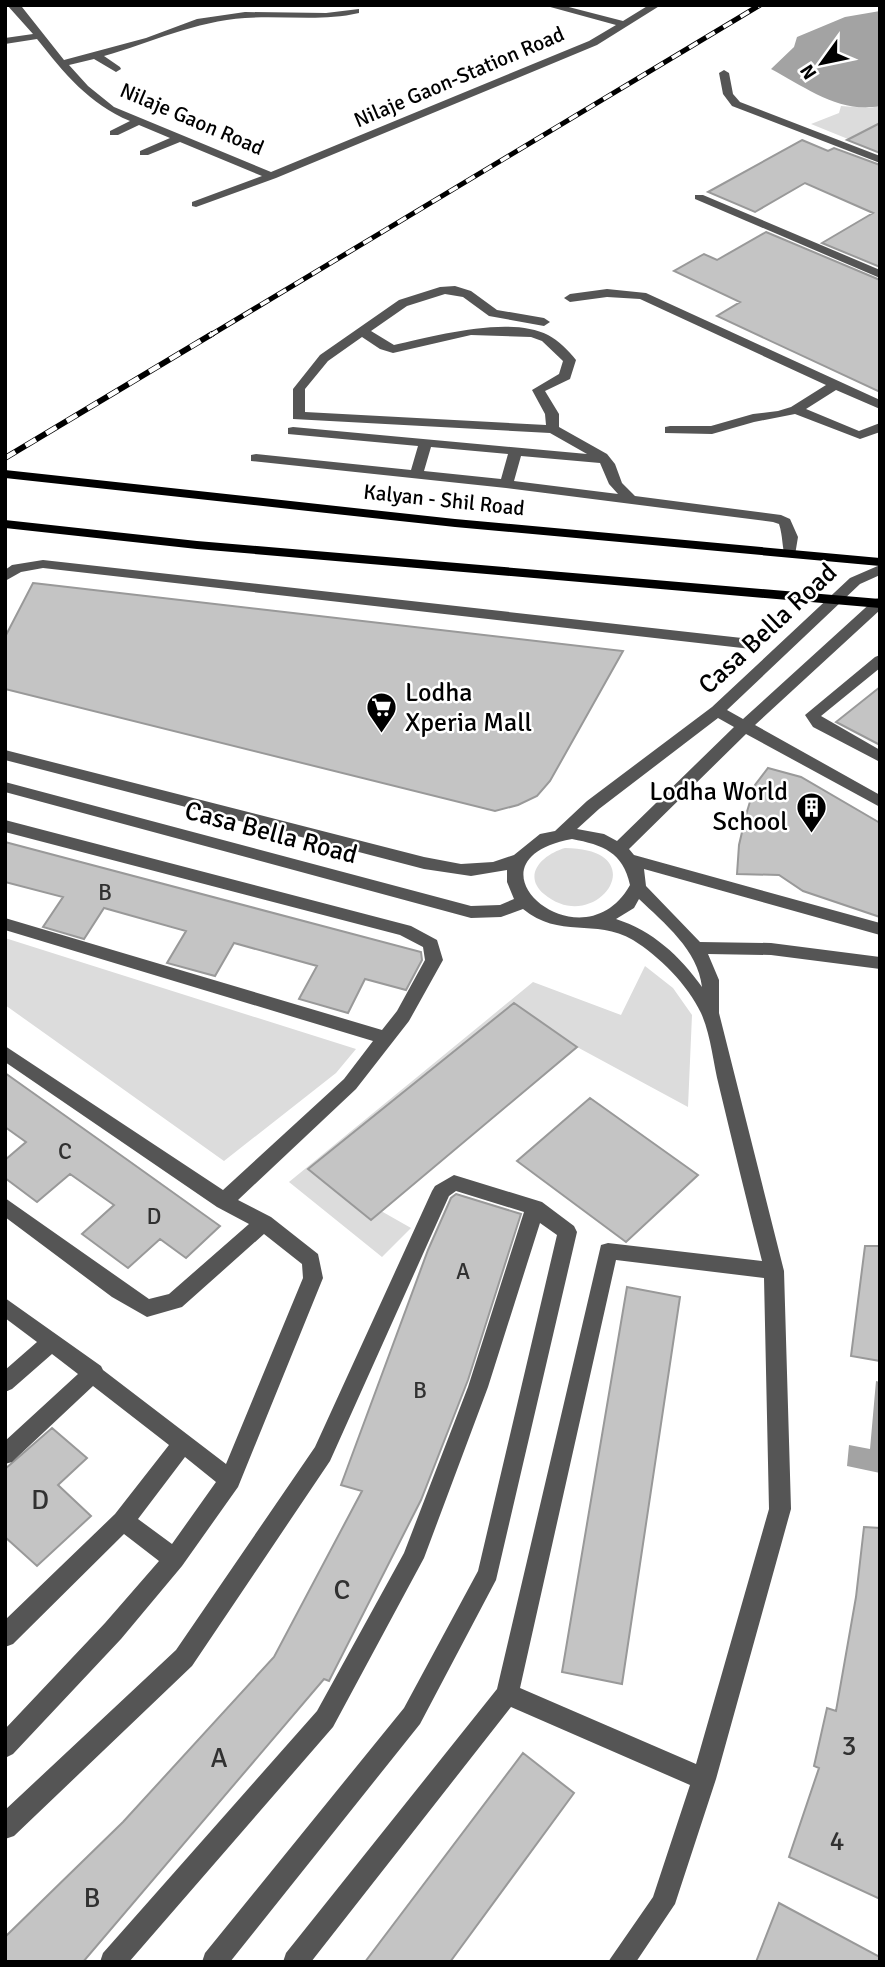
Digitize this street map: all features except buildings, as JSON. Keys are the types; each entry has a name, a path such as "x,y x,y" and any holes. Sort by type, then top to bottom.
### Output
{"main road":[{"name":"Kalyan - Shil Road","path":"5,474 455,523 880,562"},
{"path":"5,524 197,545 880,603"}],"street":[{"name":"Nilaje Gaon Road","path":"12,5 84,88 110,109 272,176"},
{"path":"548,5 623,24"},
{"name":"Nilaje Gaon-Station Road","path":"196,204 272,176 593,43 656,5"},
{"path":"62,64 150,40 197,22 245,15 326,16 355,11"},
{"path":"5,41 40,36"},
{"path":"94,54 116,69"},
{"path":"723,73 728,94 736,104 880,160"},
{"path":"114,133 137,122"},
{"path":"144,153 179,138"},
{"path":"699,197 880,274"},
{"path":"288,446 298,416 299,388 324,358 403,303 444,290 467,294 493,313 544,322"},
{"path":"570,298 607,293 642,296 880,405"},
{"path":"362,331 393,349 471,331 533,333 547,338 570,360 565,376 538,390 552,414 553,429"},
{"path":"670,430 712,430 753,418 796,410 835,384"},
{"path":"796,410 860,435 880,427"},
{"path":"298,416 553,429 604,459 616,484 629,498"},
{"path":"257,458 288,446 426,441 604,459"},
{"path":"416,475 426,441"},
{"path":"288,446 416,475 776,517 785,522 791,537 790,552"},
{"path":"506,484 516,451"},
{"path":"5,577 17,568 43,564 751,644"},
{"name":"Casa Bella Road","path":"5,755 437,866 476,873 498,869 518,860 529,848 561,834 593,805 718,711 855,580 880,569"},
{"name":"Casa Bella Road","path":"561,834 584,834 603,839 626,854 745,726 873,615 880,603"},
{"path":"880,660 813,715 818,723 880,757"},
{"path":"718,711 880,802"},
{"name":"Casa Bella Road","path":"5,787 471,912 501,911 525,902"},
{"path":"5,826 405,930 432,944 434,960 403,1016 350,1084 224,1201"},
{"path":"518,860 514,874 516,889 525,902 540,914 559,921 580,923 599,921 619,914 632,902 639,888 639,874 626,854"},
{"path":"626,854 880,929"},
{"path":"620,1962 663,1905 704,1779 780,1509 774,1271 710,1013 710,979 694,948 639,888"},
{"path":"599,921 639,937 671,958 710,1013"},
{"path":"5,924 386,1038"},
{"path":"694,948 771,949 880,963"},
{"path":"5,1053 224,1201 264,1223 311,1260 313,1278 230,1480 174,1559 113,1631 5,1746"},
{"path":"5,1827 184,1658 192,1647 323,1454 442,1191 454,1183 535,1208 566,1232 488,1573 412,1716 214,1962"},
{"path":"5,1206 119,1291 147,1308 175,1301 264,1223"},
{"path":"112,1962 325,1719 413,1558 478,1387 535,1208"},
{"path":"295,1962 507,1694 608,1251 774,1271"},
{"path":"5,1306 230,1480"},
{"path":"5,1383 51,1342"},
{"path":"5,1455 94,1373"},
{"path":"5,1636 41,1597 123,1521 183,1443"},
{"path":"123,1521 174,1559"},
{"path":"507,1694 704,1779"}],"shaded area":[{"path":"880,11 880,106 837,103 771,69 794,47 797,37 845,17"},
{"path":"841,106 880,106 880,152 811,124 839,113"},
{"path":"565,848 593,852 608,862 613,875 609,888 598,899 582,906 564,905 537,887 535,872 538,866 550,855"},
{"path":"5,938 356,1049 336,1073 224,1161 5,1005"},
{"path":"645,966 673,988 692,1015 688,1107 577,1047 514,1003 309,1170 411,1228 382,1257 289,1182 533,982 621,1015"},
{"path":"876,1381 880,1382 880,1473 847,1466 849,1445 870,1449"}],"railway":[{"path":"209,336 760,5"},
{"path":"5,458 212,334"}],"place":[{"name":"Lodha Xperia Mall","path":"382,735"},
{"name":"Lodha World School","path":"811,834"}]}
